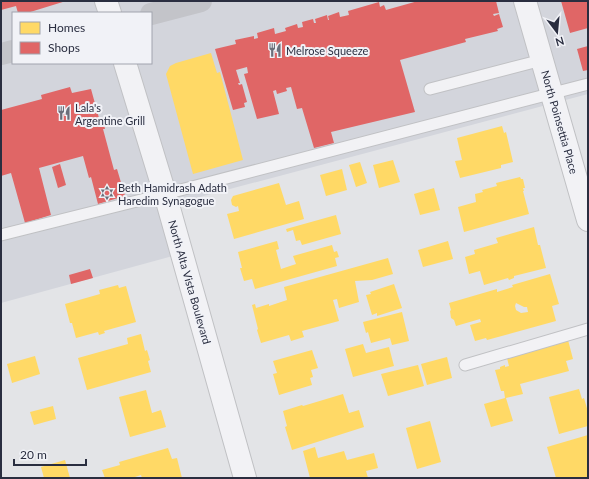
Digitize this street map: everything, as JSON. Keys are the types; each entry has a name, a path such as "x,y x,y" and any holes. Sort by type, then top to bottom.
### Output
{"main road":[{"path":"152,14 201,1"},
{"path":"1,54 12,51"}],"street":[{"path":"106,1 110,12"},
{"name":"North Poinsettia Place","path":"525,1 588,220"},
{"name":"North Alta Vista Boulevard","path":"125,64 165,194 245,478"}],"lane":[{"path":"430,89 542,60"},
{"path":"1,235 588,84"},
{"path":"465,365 588,329"}],"shaded area":[{"path":"1,1 588,1 588,94 166,206 180,254 1,303"}],"building: Homes":[{"path":"211,53 217,73 220,72 243,160 193,174 166,74 170,66 176,63"},
{"path":"502,126 504,133 506,132 513,162 501,165 501,168 460,178 455,161 462,160 457,138"},
{"path":"393,160 400,182 379,188 373,165"},
{"path":"360,162 367,183 356,187 349,165"},
{"path":"342,169 347,190 326,196 320,175"},
{"path":"520,177 523,179 525,188 523,188 523,191 529,214 464,232 458,207 476,202 475,194 483,192 482,190 497,186 496,183"},
{"path":"279,183 286,205 299,201 304,219 234,239 227,214 239,211 238,206 236,207 232,205 231,200 233,196"},
{"path":"434,188 440,210 420,215 414,194"},
{"path":"336,215 341,234 302,245 300,240 296,241 293,230 287,232 286,229"},
{"path":"534,227 538,245 540,245 546,268 514,276 514,278 509,280 508,278 484,285 480,271 469,274 465,257 475,254 474,250 498,243 496,238"},
{"path":"277,241 279,249 276,250 281,269 296,264 293,256 332,245 334,252 337,251 339,257 335,258 337,266 255,289 252,279 244,281 240,268 242,268 238,252"},
{"path":"448,241 453,259 423,267 418,250"},
{"path":"388,258 393,274 372,280 355,281 359,302 339,308 337,299 333,300 339,321 302,331 304,337 291,341 289,335 261,343 252,305 255,304 256,308 269,304 269,306 287,300 284,287"},
{"path":"550,274 559,304 552,306 556,321 487,340 486,338 475,341 470,325 481,322 480,319 456,326 454,320 451,318 449,303 497,289 497,292 513,287 512,285","holes":["516,303 527,307 528,312 521,313 516,310 515,306"]},
{"path":"394,284 402,308 377,316 377,313 372,315 366,295 371,294 370,292"},
{"path":"118,285 119,288 126,286 136,322 104,331 105,333 99,335 98,332 76,338 65,304 100,294 99,290"},
{"path":"402,312 409,341 392,345 390,338 371,343 363,322"},
{"path":"141,334 145,351 147,350 150,360 148,361 151,372 87,390 78,358 128,344 127,338"},
{"path":"568,340 573,359 566,361 569,371 520,384 523,394 506,398 513,421 491,427 484,404 505,398 504,391 501,391 495,370 500,369 500,367 505,365 505,367 509,366 507,358"},
{"path":"363,344 366,353 389,347 394,366 353,377 345,349"},
{"path":"312,350 318,368 311,370 313,377 310,378 312,385 279,395 273,374 277,373 273,361"},
{"path":"35,356 40,374 12,383 7,364"},
{"path":"447,357 452,378 427,385 421,364"},
{"path":"418,365 424,386 388,396 381,374"},
{"path":"579,389 582,399 584,398 588,412 588,426 559,434 549,397"},
{"path":"146,390 152,413 161,410 166,427 130,437 119,397"},
{"path":"343,394 349,413 359,410 364,427 292,450 285,427 287,426 283,411"},
{"path":"53,406 56,419 34,425 30,412"},
{"path":"430,421 441,462 417,469 406,428"},
{"path":"588,435 588,478 556,478 547,447"},
{"path":"315,447 318,458 344,451 347,460 374,453 378,468 366,471 368,478 310,478 303,451"},
{"path":"168,448 172,459 177,458 182,478 142,478 141,475 132,478 105,478 102,470 120,465 119,462"},
{"path":"65,460 70,478 44,478 41,467"}],"building: Shops":[{"path":"1,1 66,1 30,12 18,12 16,6 1,10"},
{"path":"418,1 496,1 499,13 493,14 494,16 499,14 503,27 497,29 498,31 465,39 466,42 400,60 415,112 331,132 334,143 314,148 302,108 297,109 291,87 286,88 287,91 277,94 276,90 273,91 279,114 257,119 244,74 248,73 247,67 236,70 240,83 238,83 239,85 242,84 247,102 244,103 245,107 233,110 215,49 236,44 235,40 254,36 254,39 258,38 257,33 274,28 275,34 286,31 285,28 297,24 298,28 303,27 302,22 313,19 314,23 316,23 315,19 327,15 329,20 328,16 339,12 340,17 349,15 348,11 379,2 380,7 384,5 386,10"},
{"path":"561,1 588,1 588,28 570,33"},
{"path":"588,46 588,70 583,71 577,49"},
{"path":"70,87 72,93 91,89 99,118 102,117 105,129 103,129 114,170 117,169 125,196 98,204 91,177 89,178 83,156 39,168 51,215 25,223 11,173 1,176 1,110 42,99 41,95"},
{"path":"60,164 66,185 58,188 52,167"},
{"path":"90,269 93,278 71,284 69,275"}],"place":[{"name":"Melrose Squeeze","path":"275,50"},
{"name":"Lala's Argentine Grill","path":"64,113"},
{"name":"Beth Hamidrash Adath Haredim Synagogue","path":"107,193"}]}
